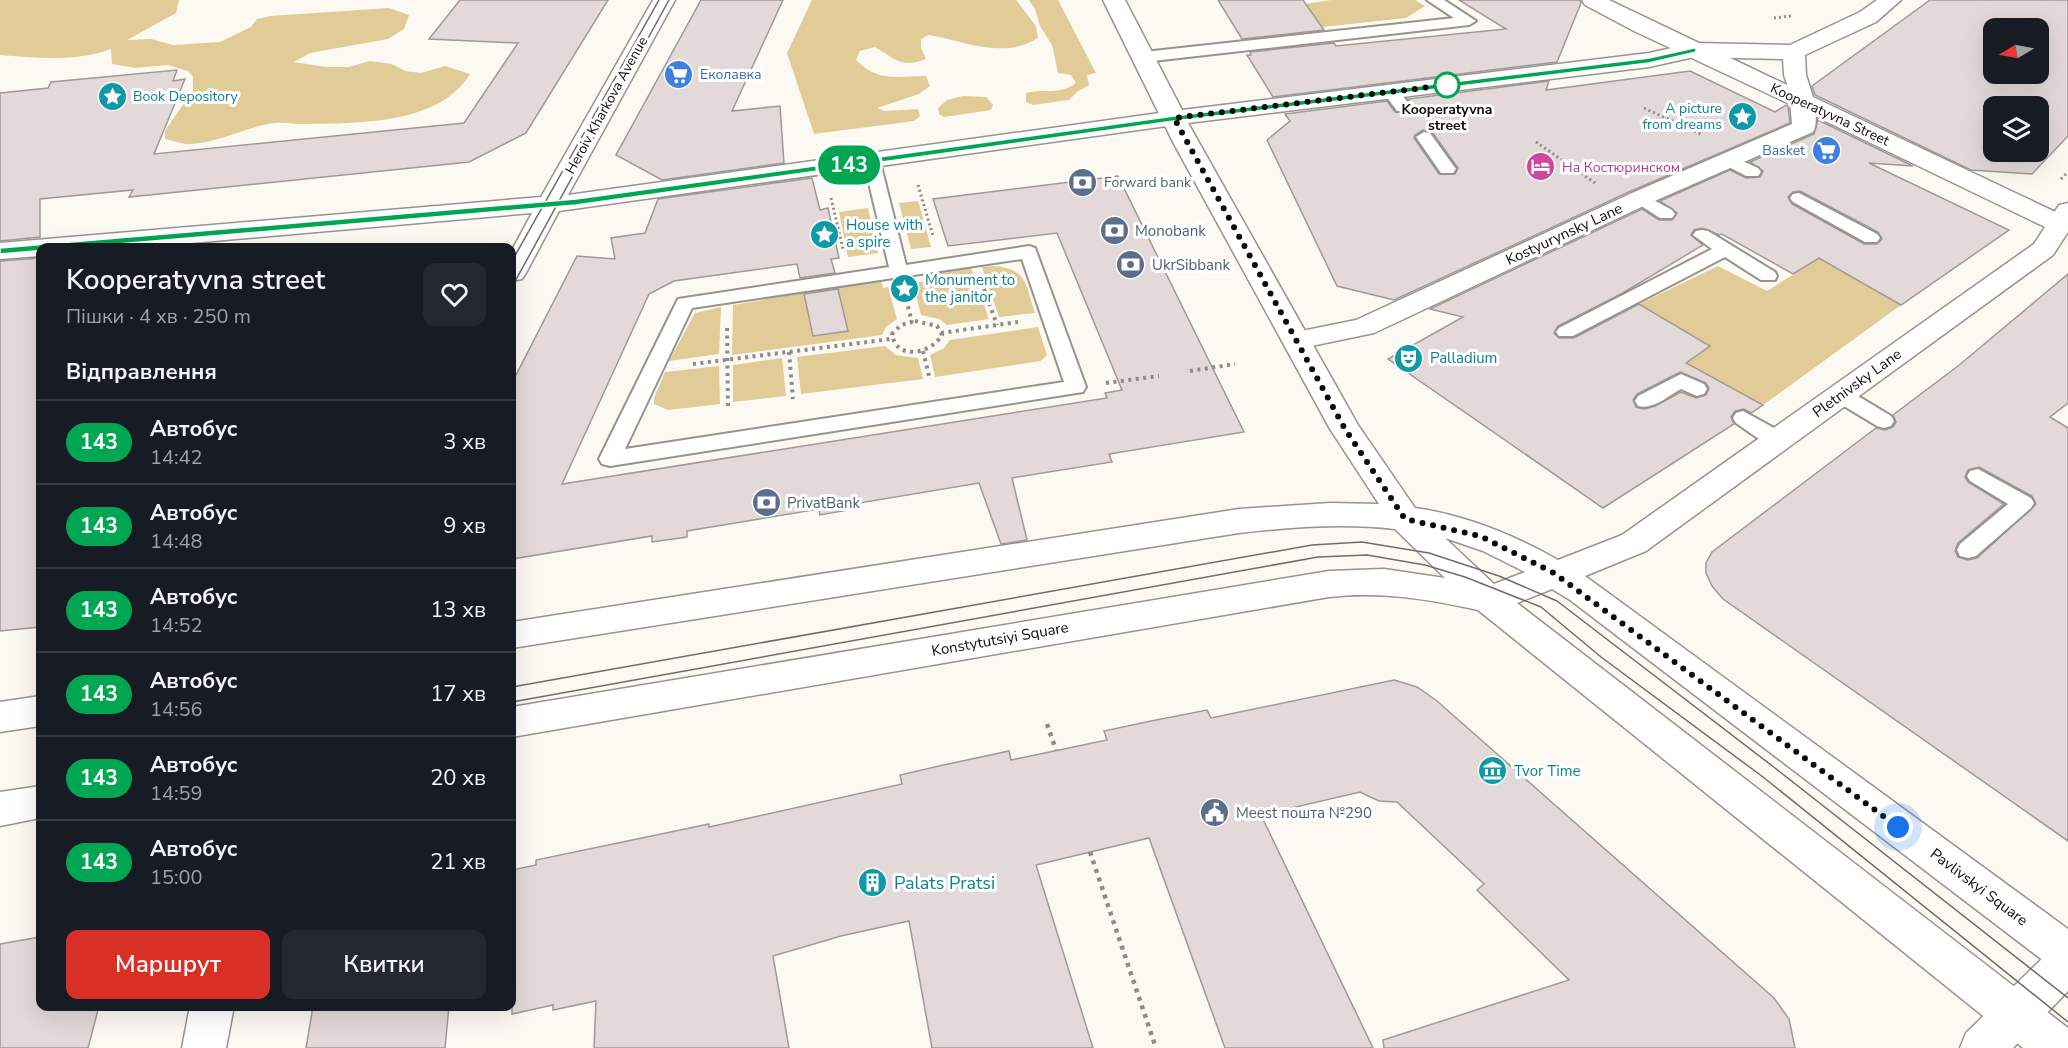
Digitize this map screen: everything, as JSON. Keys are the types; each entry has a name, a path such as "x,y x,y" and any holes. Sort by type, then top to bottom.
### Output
{"main road":[{"name":"Heroiv Kharkova Avenue","path":"516,266 664,0"},
{"path":"1114,0 1174,118 1345,429 1405,519 1489,600 2058,1048"},
{"name":"Kooperatyvna Street","path":"1593,0 1642,26 1802,101 2065,221"},
{"path":"95,243 549,205 872,162 1174,118 1397,100 1649,60 1694,50 1794,52 1868,17 1890,0"},
{"path":"1794,52 1795,75 1802,101"},
{"name":"Kostyurynsky Lane","path":"1297,340 1364,327 1641,198 1741,166 1804,128 1802,101"},
{"name":"Pletnivsky Lane","path":"1489,600 1634,543 2044,249 2065,221"},
{"path":"0,251 36,248"},
{"path":"516,634 1239,521 1327,514 1405,519"},
{"name":"Pavlivskyi Square","path":"1405,519 1480,536 1554,573 1643,636 2068,954"},
{"name":"Konstytutsiyi Square","path":"516,721 1347,582 1405,584 1489,600"},
{"path":"0,717 36,712"},
{"path":"0,809 36,803"},
{"path":"1982,1048 2068,962"},
{"path":"204,1048 211,1011"}],"lane":[{"path":"1144,57 1469,21 1434,0"},
{"path":"1424,137 1447,169"},
{"path":"872,162 898,272"},
{"path":"1641,198 1666,214"},
{"path":"1798,198 1871,238"},
{"path":"1702,236 1768,276"},
{"path":"1566,332 1725,250"},
{"path":"1029,252 1076,387 610,459 685,303 941,265 1029,252"},
{"path":"1646,401 1681,380 1696,389"},
{"path":"1841,395 1884,421"},
{"path":"1743,418 1779,440"},
{"path":"1968,550 2023,503 1978,476"}],"path":[{"path":"1644,108 1706,136"},
{"path":"1536,142 1596,184"},
{"path":"918,182 941,265"},
{"path":"831,195 850,279"},
{"path":"975,260 997,325"},
{"path":"905,294 912,322"},
{"path":"726,297 729,441"},
{"path":"941,333 1052,318"},
{"path":"891,339 895,329 912,322 931,323 941,333"},
{"path":"891,339 898,348 914,352 923,351 937,345 941,333"},
{"path":"653,369 891,339"},
{"path":"789,352 796,430"},
{"path":"1190,371 1235,364"},
{"path":"1076,387 1159,376"},
{"path":"1047,724 1056,750"},
{"path":"1090,852 1156,1048"}],"shaded area":[{"path":"0,0 179,0 176,13 127,40 151,39 173,45 220,42 251,27 257,19 270,16 389,8 409,15 404,29 388,39 310,53 294,62 326,67 349,67 370,61 392,64 405,71 421,73 445,66 470,74 456,91 438,103 418,112 395,118 348,123 272,123 211,141 186,144 165,139 165,131 193,90 193,77 188,71 168,65 135,68 112,64 111,49 71,57 42,58 0,55"},
{"path":"812,0 1016,0 1036,26 1038,38 1011,48 998,48 929,35 921,39 921,48 926,59 911,63 894,59 875,47 860,51 856,60 873,72 889,77 926,76 930,86 919,94 877,108 884,111 918,109 920,116 914,121 814,134 787,53"},
{"path":"1029,0 1058,0 1096,73 1087,75 1089,85 1069,100 1033,105 1026,102 1026,93 1058,91 1076,83 1071,75 1058,73 1052,45 1040,26 1035,9"},
{"path":"1331,0 1415,0 1425,6 1406,18 1323,27 1305,4"},
{"path":"963,96 986,97 993,105 991,110 944,117 939,114 938,108 947,100"},
{"path":"918,201 931,247 911,249 899,203"},
{"path":"868,208 878,253 848,257 839,212"},
{"path":"1819,258 1901,305 1763,405 1686,363 1710,346 1639,304 1718,266 1767,291"},
{"path":"982,267 1005,268 1019,275 1027,286 1035,313 999,317"},
{"path":"971,268 989,319 947,325 939,319 921,315 913,283 928,281 926,274"},
{"path":"881,280 883,288 888,287 897,319 886,327 882,335 732,355 733,305"},
{"path":"721,307 719,354 669,361 695,313"},
{"path":"1038,327 1047,355 1041,361 935,377 930,355 944,348 950,340"},
{"path":"885,346 896,355 918,358 923,379 801,394 797,357"},
{"path":"782,358 786,396 733,402 733,365"},
{"path":"719,366 720,404 668,410 654,404 654,398 665,372"}],"building":[{"path":"460,0 608,0 526,133 469,162 129,197 133,190 40,199 40,237 0,241 0,93 48,88 51,82 177,70 173,81 185,79 154,154 464,123 518,43 429,39"},
{"path":"701,0 783,0 732,111 780,106 784,163 662,180 616,155"},
{"path":"1218,0 1303,0 1324,30 1242,39"},
{"path":"1459,0 1580,0 1581,3 1557,62 1273,97 1247,55 1251,55 1250,52 1334,43 1336,46 1506,29"},
{"path":"1930,0 2068,0 2068,136 2049,156 2049,96 1983,96 1983,162 2043,162 2032,174 1971,170 1815,95 1812,86"},
{"path":"1690,71 1775,112 1788,106 1790,123 1631,191 1394,300 1337,286 1267,140 1290,121 1285,114 1387,101 1395,112 1409,113 1413,107 1408,99 1549,81 1546,90","holes":["1423,130 1432,132 1458,168 1455,174 1439,174 1414,138"]},
{"path":"1818,120 1913,166 1869,163 2009,230 1901,305 1819,258 1793,274 1722,234 1719,235 1702,228 1694,230 1691,235 1703,245 1621,294 1558,326 1554,333 1559,338 1574,338 1639,304 1710,346 1686,363 1763,405 1751,413 1744,409 1735,411 1731,417 1734,424 1603,508 1388,359 1463,317 1430,309 1642,209 1659,220 1672,220 1677,213 1660,201 1730,170 1746,178 1760,177 1763,171 1750,162 1814,134","holes":["1800,191 1878,232 1882,239 1877,244 1864,244 1792,204 1788,197 1793,192","1680,372 1706,383 1709,388 1706,395 1696,398 1681,392 1655,406 1644,409 1636,407 1633,400 1637,394"]},
{"path":"1118,176 1244,432 1109,454 1112,462 1012,478 1027,540 1001,544 979,483 853,504 854,509 820,515 819,509 687,531 687,537 652,542 652,536 516,558 516,375 577,256 615,259 611,238 645,233 658,199 812,178 820,210 828,208 839,258 831,259 835,273 800,278 797,264 674,281 649,294 562,484 1107,398 1105,393 1122,390 1057,233 948,246 933,199"},
{"path":"36,258 36,627 0,631 0,261"},
{"path":"2068,274 2068,403 2050,417 2068,428 2068,841 1723,599 1712,586 1706,573 1706,563 1712,552 1876,428 1885,430 1893,427 1896,422 1893,415 1958,366","holes":["1979,467 2032,496 2036,504 1977,558 1967,560 1958,557 1955,551 1958,543 2004,504 1968,482 1965,477 1968,470"]},
{"path":"838,289 848,331 813,336 804,294"},
{"path":"1394,680 1417,687 1437,701 1774,998 1789,1019 1795,1048 1384,1048 1383,1040 1569,980 1477,890 1484,884 1397,802 1379,801 1360,792 1261,815 1373,1048 1225,1048 1149,838 1036,865 1093,1048 932,1048 909,921 841,936 773,956 789,1048 594,1048 596,1001 553,1010 553,1005 512,1014 512,1011 516,1011 516,869 536,865 536,860 709,824 709,827 902,784 900,775 1009,751 1011,760 1107,740 1104,731 1151,721 1207,710 1211,718"},
{"path":"36,938 36,1011 98,1011 88,1048 0,1048 0,944"},
{"path":"312,1011 449,1011 445,1048 306,1048"}],"tram line":[{"path":"516,254 659,0"},
{"path":"516,280 669,0"},
{"path":"516,686 1312,545 1362,542 1429,553 1499,576 1557,601 1775,768 2068,998"},
{"path":"516,701 1318,557 1367,555 1425,565 1465,577 1541,607 1601,657 1763,777 2068,1022"}],"bus line":[{"name":"143","path":"97,243 576,202 1174,118 1649,60 1694,50"},
{"name":"143","path":"0,251 36,248"}],"place":[{"name":"Еколавка","path":"679,74"},
{"name":"Kooperatyvna street","path":"1447,85"},
{"name":"Book Depository","path":"112,96"},
{"name":"A picture from dreams","path":"1743,116"},
{"name":"Basket","path":"1826,150"},
{"name":"На Костюринском","path":"1541,167"},
{"name":"Forward bank","path":"1083,182"},
{"name":"Monobank","path":"1114,231"},
{"name":"House with a spire","path":"825,234"},
{"name":"UkrSibbank","path":"1131,265"},
{"name":"Monument to the janitor","path":"904,289"},
{"name":"Palladium","path":"1409,358"},
{"name":"PrivatBank","path":"766,503"},
{"name":"Tvor Time","path":"1493,771"},
{"name":"Meest пошта №290","path":"1215,813"},
{"name":"Palats Pratsi","path":"873,883"}],"route":[{"path":"1447,85 1174,118 1185,142 1345,429 1405,519 1480,536 1554,573 1582,591 1898,827"}]}
